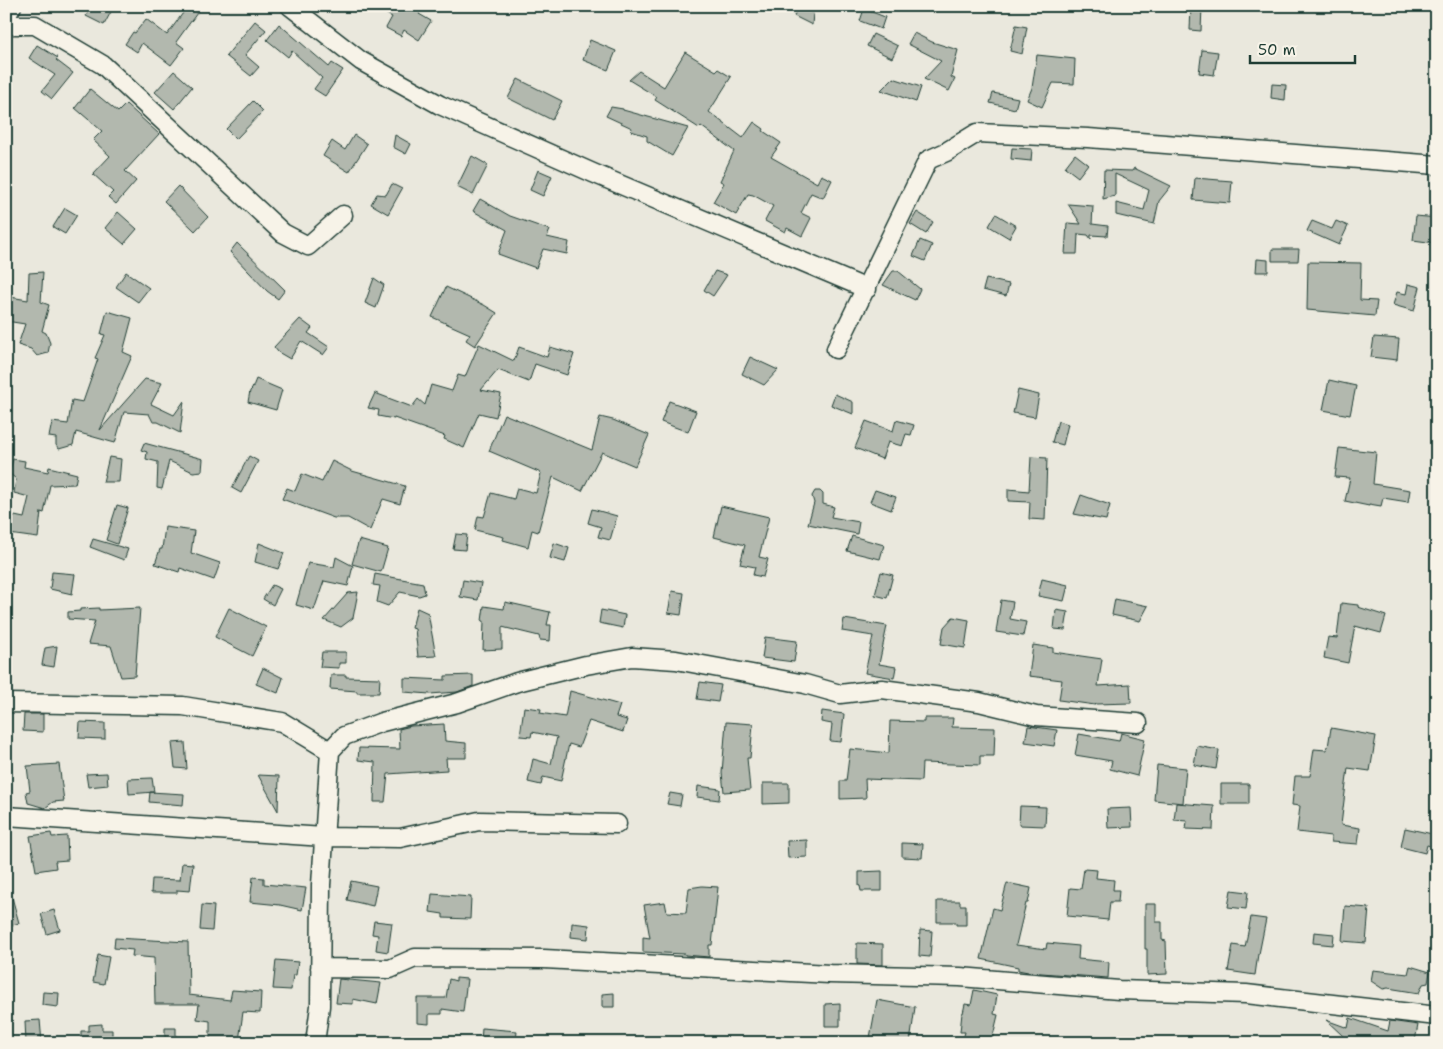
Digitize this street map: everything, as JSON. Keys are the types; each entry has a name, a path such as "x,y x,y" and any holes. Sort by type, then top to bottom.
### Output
{"street":[{"path":"6,17 12,6"},
{"path":"290,6 361,61 440,105 593,173 866,289"},
{"path":"6,25 35,25 103,65 283,233 308,246 343,215"},
{"path":"836,349 928,160 946,152 977,133 1098,138 1437,165"},
{"path":"315,1043 320,1006 321,886 330,751 344,736 382,722 457,703 517,682 586,665 632,657 676,660 805,684 840,694 882,689 979,702 1036,716 1138,723"},
{"path":"6,703 183,706 282,722 330,751"},
{"path":"6,816 324,837 400,838 479,820 616,824"},
{"path":"320,968 390,969 415,958 544,958 820,974 960,977 1120,990 1246,994 1437,1016"}],"building":[{"path":"91,6 114,6 104,25 86,16"},
{"path":"188,6 197,13 176,42 184,48 171,65 142,43 137,52 125,44 133,32 135,33 146,19 167,35"},
{"path":"372,6 423,6 419,14 431,21 419,40 404,30 401,36 386,28 392,17"},
{"path":"798,6 813,13 812,25 794,16"},
{"path":"1191,6 1202,6 1201,31 1190,30"},
{"path":"864,9 885,17 881,29 860,21"},
{"path":"255,21 266,30 245,55 259,67 251,76 226,56"},
{"path":"279,24 329,67 332,63 343,70 325,96 314,89 322,78 292,51 288,57 267,40"},
{"path":"1016,25 1027,27 1022,54 1010,51"},
{"path":"914,33 932,42 958,50 951,77 955,79 949,91 924,79 941,61 908,44"},
{"path":"873,34 898,46 892,58 867,46"},
{"path":"590,40 616,51 608,70 583,60"},
{"path":"37,45 58,58 56,60 73,73 52,99 42,91 55,75 29,58"},
{"path":"1202,50 1218,52 1214,75 1199,73"},
{"path":"685,52 716,71 718,69 731,77 709,112 743,138 754,122 764,129 763,131 781,143 771,157 817,183 821,175 832,180 823,198 811,193 801,213 811,218 802,236 787,228 785,232 765,221 773,206 753,195 748,194 736,215 713,202 724,183 720,181 734,151 701,126 699,128 655,100 657,97 629,80 639,71 664,87"},
{"path":"1037,55 1075,59 1074,84 1053,83 1042,107 1027,100 1032,88"},
{"path":"174,71 192,87 174,109 155,92"},
{"path":"893,78 921,87 916,102 881,90"},
{"path":"518,79 562,101 552,120 508,98"},
{"path":"1272,84 1286,85 1285,100 1271,98"},
{"path":"90,89 118,112 126,104 159,134 125,171 136,181 116,204 108,197 113,192 93,174 110,156 93,140 102,131 75,108"},
{"path":"993,93 1018,98 1015,109 990,103"},
{"path":"253,101 263,111 236,139 226,129"},
{"path":"611,107 688,128 672,156 647,141 647,136 631,131 632,128 606,116"},
{"path":"354,135 367,144 349,172 323,156 332,141 345,150"},
{"path":"395,135 411,144 406,154 393,147"},
{"path":"1012,148 1032,149 1031,161 1011,159"},
{"path":"1075,154 1088,164 1078,177 1065,167"},
{"path":"472,156 488,165 473,195 457,187"},
{"path":"1134,168 1171,186 1159,201 1154,224 1116,215 1116,203 1144,210 1149,190 1115,174 1115,196 1103,199 1104,170 1132,171"},
{"path":"538,170 552,176 543,196 530,190"},
{"path":"1195,178 1232,181 1230,203 1193,200"},
{"path":"392,184 402,189 388,214 371,204 377,194 386,195"},
{"path":"178,186 208,217 195,231 164,201"},
{"path":"480,199 510,216 550,230 547,237 569,242 567,254 543,249 536,268 498,254 507,230 473,211"},
{"path":"1068,204 1093,206 1092,224 1108,226 1107,236 1091,235 1091,239 1088,235 1078,234 1077,254 1065,254 1067,223 1081,224"},
{"path":"65,208 77,215 65,234 53,227"},
{"path":"118,212 137,229 124,244 105,228"},
{"path":"917,212 933,222 926,234 910,224"},
{"path":"996,214 1016,226 1009,238 989,226"},
{"path":"1416,216 1437,218 1435,243 1413,240"},
{"path":"1312,221 1332,229 1336,221 1348,226 1339,245 1307,231"},
{"path":"920,240 932,245 925,261 913,256"},
{"path":"237,243 285,290 278,299 267,291 230,252"},
{"path":"1272,249 1299,249 1298,261 1272,261"},
{"path":"1257,259 1268,260 1268,272 1256,272"},
{"path":"1308,262 1361,263 1360,300 1377,301 1375,316 1307,310"},
{"path":"715,271 727,275 713,296 704,290"},
{"path":"893,271 898,271 920,289 915,300 883,285"},
{"path":"43,272 41,302 49,305 42,331 46,333 50,343 48,353 37,356 31,349 18,345 25,324 6,321 6,318 10,297 28,300 29,273"},
{"path":"126,272 149,288 138,302 116,287"},
{"path":"374,278 384,285 376,308 365,303"},
{"path":"986,279 1009,284 1006,296 983,290"},
{"path":"1408,284 1420,287 1414,311 1393,305 1397,292 1406,294"},
{"path":"446,287 497,313 475,346 466,340 470,334 432,317"},
{"path":"107,311 132,318 123,352 132,356 100,430 145,379 162,383 151,404 174,415 184,401 180,433 158,422 153,422 149,414 124,412 115,443 76,432 73,445 59,449 56,445 56,438 49,437 52,422 68,424 72,400 83,402 98,359 95,358 105,335 101,334"},
{"path":"300,319 312,328 308,333 329,347 323,355 301,341 290,359 278,352 274,347"},
{"path":"1374,337 1399,339 1397,360 1371,357"},
{"path":"479,344 514,361 519,347 547,357 550,347 574,354 567,375 535,364 529,382 498,370 481,390 501,394 496,417 479,413 464,448 444,439 445,436 394,418 378,416 379,410 368,408 375,393 412,407 418,399 425,405 431,385 452,391 458,375 465,377"},
{"path":"750,357 778,370 764,385 742,374"},
{"path":"256,379 282,390 276,410 248,402 250,391"},
{"path":"1329,380 1356,386 1350,415 1323,410"},
{"path":"1018,390 1039,395 1035,417 1013,413"},
{"path":"835,394 853,402 853,414 831,405"},
{"path":"669,401 696,411 688,432 661,422"},
{"path":"504,414 592,450 600,417 613,420 649,435 635,466 602,452 582,491 553,477 538,532 532,530 528,547 503,540 504,537 475,530 478,516 484,517 491,493 514,499 517,488 536,493 541,473 489,451"},
{"path":"896,420 914,425 911,435 906,434 902,446 888,442 882,459 855,448 866,421 893,431"},
{"path":"1058,421 1068,424 1063,445 1052,442"},
{"path":"144,443 203,459 202,471 193,472 169,461 162,489 157,488 158,462 146,459 147,452 141,450"},
{"path":"1339,448 1376,452 1373,484 1410,490 1408,502 1383,498 1381,506 1369,504 1369,506 1345,501 1350,478 1335,477"},
{"path":"249,456 258,461 241,493 232,488"},
{"path":"109,457 121,459 119,482 103,482"},
{"path":"1031,457 1047,458 1045,520 1029,519 1030,502 1008,501 1008,489 1029,491"},
{"path":"13,459 25,461 24,467 48,472 49,467 77,474 75,484 50,485 44,513 41,512 38,538 9,534 10,515 24,518 29,497 14,493 16,479 9,473"},
{"path":"332,461 352,471 405,486 400,504 383,499 370,530 348,518 334,518 282,499 287,488 295,491 302,474 322,482"},
{"path":"875,490 896,497 891,510 870,502"},
{"path":"815,491 820,491 823,494 823,504 834,507 831,517 859,522 857,534 808,524 814,503 812,496"},
{"path":"1081,495 1110,505 1106,520 1074,514"},
{"path":"117,505 128,508 117,544 106,540"},
{"path":"721,506 769,517 759,557 768,559 763,577 753,575 755,567 740,564 745,545 714,537"},
{"path":"592,509 617,516 610,540 598,537 601,527 588,523"},
{"path":"165,527 194,531 191,553 220,563 214,580 180,568 179,572 155,564 160,549 162,549"},
{"path":"456,534 467,535 465,550 453,549"},
{"path":"852,536 884,545 880,559 847,551"},
{"path":"93,539 128,549 124,560 90,547"},
{"path":"359,540 388,548 381,572 352,564"},
{"path":"259,543 284,553 278,569 255,562"},
{"path":"554,543 569,548 565,562 550,558"},
{"path":"336,557 353,566 348,586 324,581 314,610 296,605 308,563 334,567"},
{"path":"52,572 75,574 72,594 50,589"},
{"path":"881,572 893,575 887,598 875,595"},
{"path":"375,574 423,583 425,594 419,596 400,592 388,606 377,602 380,586 373,585"},
{"path":"1042,579 1068,585 1064,601 1038,596"},
{"path":"463,580 481,583 478,600 460,597"},
{"path":"272,585 281,589 273,605 263,599"},
{"path":"672,591 684,593 681,615 668,613"},
{"path":"358,592 353,618 341,627 324,620 348,593"},
{"path":"1115,599 1148,606 1140,621 1112,615"},
{"path":"1001,600 1013,602 1010,619 1026,622 1023,636 996,632"},
{"path":"505,602 550,612 547,625 551,625 550,641 540,640 539,636 502,627 502,649 483,650 484,621 482,621 484,606 504,609"},
{"path":"1341,603 1358,605 1358,607 1386,616 1381,633 1355,626 1348,663 1324,658 1328,637 1337,638"},
{"path":"99,608 99,610 140,608 135,676 121,677 111,646 88,644 95,621 68,619 68,612"},
{"path":"229,608 266,627 252,656 215,637"},
{"path":"417,608 428,613 436,656 418,657 415,629 412,628"},
{"path":"601,610 625,615 623,628 599,623"},
{"path":"1056,610 1068,612 1065,630 1054,629"},
{"path":"953,617 969,620 965,648 941,644 944,627"},
{"path":"844,619 887,626 879,664 896,667 894,678 865,673 873,636 842,631"},
{"path":"765,637 797,641 794,662 762,658"},
{"path":"1033,645 1053,648 1053,652 1102,659 1098,686 1130,684 1131,703 1095,705 1059,700 1062,680 1029,676"},
{"path":"57,646 54,667 42,665 45,648"},
{"path":"322,652 346,652 346,663 339,663 339,668 320,667"},
{"path":"263,668 283,678 278,693 256,684"},
{"path":"331,675 380,678 379,693 357,693 357,691 330,689"},
{"path":"473,675 473,686 457,692 430,694 404,692 404,678 445,680 445,676"},
{"path":"700,682 721,685 718,702 697,699"},
{"path":"570,691 620,705 616,717 627,720 623,732 589,721 579,747 569,744 561,781 543,777 541,785 528,782 533,759 551,764 557,737 532,732 531,737 520,736 524,707 541,709 540,713 565,717"},
{"path":"822,711 844,714 841,742 830,741 832,724 821,722"},
{"path":"24,714 43,714 43,732 23,731"},
{"path":"924,718 953,718 952,727 995,728 994,756 980,756 980,765 922,763 921,781 865,779 866,798 840,799 840,781 846,781 850,749 889,753 890,721 924,722"},
{"path":"80,722 105,723 105,739 79,738"},
{"path":"726,722 753,724 750,758 747,758 750,790 724,792 722,773"},
{"path":"444,724 445,741 466,743 466,758 446,758 447,770 388,774 385,802 374,802 375,762 358,760 359,748 400,749 399,729 411,726"},
{"path":"1028,726 1057,730 1054,746 1025,742"},
{"path":"1331,728 1376,736 1370,771 1348,768 1341,825 1360,828 1358,844 1331,842 1331,836 1297,832 1300,806 1292,805 1295,776 1310,776 1314,749 1326,750"},
{"path":"1121,733 1145,739 1137,776 1110,769 1112,761 1075,755 1079,734 1119,741"},
{"path":"185,742 187,769 175,768 172,743"},
{"path":"1197,746 1219,750 1216,769 1194,765"},
{"path":"59,764 64,801 53,802 45,808 28,803 26,792 30,791 27,766"},
{"path":"1157,765 1186,768 1183,803 1154,800"},
{"path":"107,773 108,785 88,787 86,774"},
{"path":"258,775 279,776 278,811"},
{"path":"152,778 154,792 129,794 128,779"},
{"path":"763,783 789,783 789,803 763,804"},
{"path":"1221,784 1249,784 1249,804 1221,804"},
{"path":"698,786 720,789 719,800 697,797"},
{"path":"150,792 184,794 183,805 149,802"},
{"path":"670,793 682,795 680,806 667,804"},
{"path":"1176,803 1214,806 1213,830 1186,829 1187,821 1174,820"},
{"path":"1020,806 1046,807 1045,826 1019,825"},
{"path":"1131,808 1132,827 1108,828 1107,809"},
{"path":"1405,828 1437,835 1437,848 1427,845 1425,853 1401,847"},
{"path":"51,833 52,837 67,836 68,860 55,861 56,868 36,871 30,836"},
{"path":"807,840 807,857 788,858 787,841"},
{"path":"902,843 923,844 922,858 902,857"},
{"path":"182,863 193,864 190,891 177,890 177,893 151,893 152,879 180,880"},
{"path":"1084,869 1097,870 1096,878 1114,880 1113,890 1119,890 1118,902 1110,902 1108,920 1067,916 1070,888 1081,889"},
{"path":"882,871 882,891 861,891 859,872"},
{"path":"253,877 264,878 264,884 306,888 302,910 280,905 250,902"},
{"path":"351,881 377,886 373,906 347,900"},
{"path":"1007,883 1031,888 1016,945 1046,949 1047,943 1079,946 1078,959 1109,962 1108,978 1028,972 1018,970 1018,967 981,959 993,908 1000,910"},
{"path":"702,886 718,887 712,945 709,945 709,957 643,952 643,937 650,938 644,905 665,902 667,912 686,913 689,888"},
{"path":"6,890 10,890 19,923 6,927"},
{"path":"1231,890 1248,892 1246,909 1228,907"},
{"path":"432,894 471,897 470,919 443,918 443,914 430,912"},
{"path":"937,901 960,901 960,905 966,905 966,925 956,925 956,922 937,922"},
{"path":"1145,904 1156,904 1156,922 1162,922 1162,940 1166,941 1167,974 1147,975"},
{"path":"202,905 214,906 212,931 200,930"},
{"path":"1345,906 1369,908 1366,943 1342,941"},
{"path":"54,910 60,930 47,934 41,914"},
{"path":"1251,917 1266,919 1255,975 1228,971 1233,945 1245,947"},
{"path":"374,921 392,923 388,952 376,950 378,935 372,934"},
{"path":"572,923 589,925 588,939 571,937"},
{"path":"920,930 932,931 930,957 919,956"},
{"path":"1314,932 1334,934 1333,945 1313,943"},
{"path":"115,938 188,942 189,995 230,1000 232,990 261,992 260,1013 243,1012 239,1041 210,1043 210,1021 197,1019 199,1004 155,1004 154,958 132,956 133,950 114,948"},
{"path":"857,943 883,944 883,965 857,964"},
{"path":"98,955 109,957 104,984 93,982"},
{"path":"276,960 298,962 296,975 293,975 291,990 273,989"},
{"path":"1410,966 1430,972 1428,983 1423,984 1419,993 1388,988 1383,989 1371,981 1373,970 1408,974"},
{"path":"456,978 467,979 463,1012 442,1009 442,1014 429,1014 429,1024 417,1023 417,998 446,998 449,979 456,981"},
{"path":"339,979 381,983 377,1004 353,999 353,1004 336,1003"},
{"path":"974,990 997,995 994,1014 998,1015 992,1040 988,1039 987,1043 962,1043 965,1032 960,1032 962,1013 965,1004 971,1005"},
{"path":"43,992 59,993 58,1007 42,1005"},
{"path":"614,993 614,1007 602,1007 602,994"},
{"path":"877,1000 915,1007 910,1043 869,1043"},
{"path":"840,1003 840,1026 825,1026 825,1004"},
{"path":"1350,1018 1388,1031 1390,1021 1418,1025 1415,1041 1417,1043 1341,1043 1343,1036 1326,1020 1348,1028"},
{"path":"40,1020 42,1043 26,1043 25,1021"},
{"path":"102,1024 102,1030 112,1030 112,1043 81,1043 81,1031 89,1031 89,1025"},
{"path":"165,1028 176,1028 176,1043 165,1043"},
{"path":"482,1028 517,1031 516,1043 481,1043"}]}
